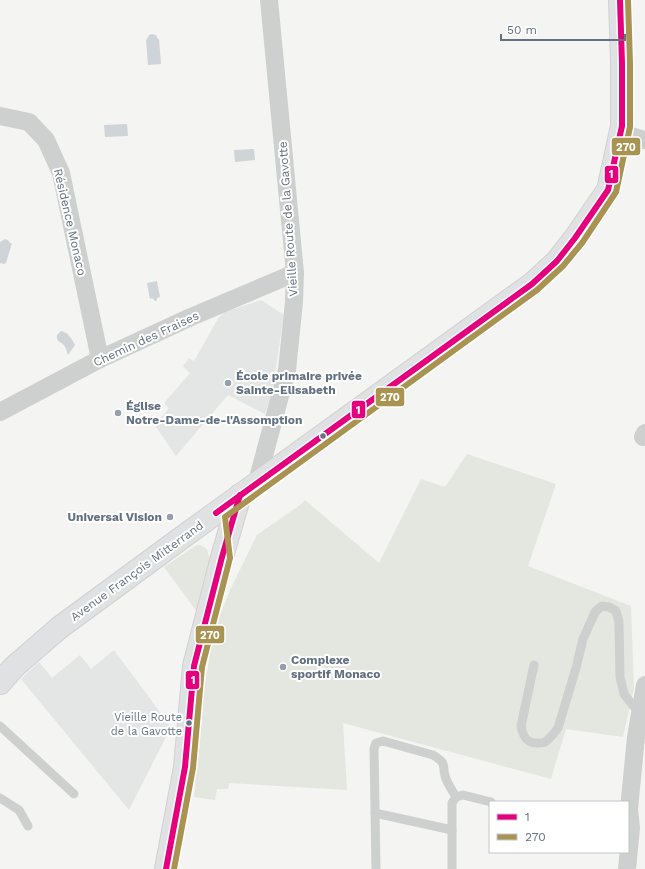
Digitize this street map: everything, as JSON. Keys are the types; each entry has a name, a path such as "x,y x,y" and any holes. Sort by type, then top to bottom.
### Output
{"main road":[{"name":"Avenue François Mitterrand","path":"0,683 14,667 59,628 532,284 557,261 575,238 608,190 622,126 620,0"},
{"path":"166,869 185,767 194,666 222,557 249,489"},
{"path":"216,513 222,557"}],"street":[{"name":"Vieille Route de la Gavotte","path":"249,489 286,370 294,302 295,273 269,0"},
{"name":"Résidence Monaco","path":"0,116 29,122 46,140 61,173 100,359"},
{"path":"621,133 645,140"},
{"name":"Chemin des Fraises","path":"0,412 100,359 191,317 295,273"},
{"path":"629,853 632,828 629,809 636,737 645,685"},
{"path":"627,869 629,853"}],"lane":[{"path":"534,664 521,726 522,733 527,740 535,743 544,743 558,728 583,639 595,612 602,606 609,607 616,611 619,622 620,677 624,694 640,714"},
{"path":"0,726 74,794"},
{"path":"376,869 374,749 376,743 383,741 433,755 444,765 445,776 456,797"},
{"path":"452,869 452,803 456,797 463,795 489,802"},
{"path":"0,798 19,810 28,826"},
{"path":"375,813 452,830"}],"shaded area":[{"path":"149,35 156,35 159,39 161,64 148,65 146,40"},
{"path":"127,124 128,136 105,137 104,125"},
{"path":"254,149 255,160 235,162 234,150"},
{"path":"5,239 12,243 6,263 4,264 0,263 0,243"},
{"path":"157,281 160,297 155,301 152,298 150,299 147,283"},
{"name":"École primaire privée Sainte-Elisabeth","path":"261,300 284,315 272,393 265,414 228,395 176,456 156,427 156,424 169,408 164,403 190,373 183,366 189,358 194,361 219,317 225,312"},
{"path":"61,331 68,334 75,345 68,355 64,345 57,339 57,335"},
{"path":"467,454 556,484 528,566 631,606 634,688 623,737 566,729 551,779 343,723 347,790 229,783 228,789 217,789 215,800 194,797 204,688 212,644 220,615 231,588 257,535 305,500 379,563 421,479 445,487"},
{"path":"197,545 207,549 209,557 213,561 197,612 164,567"},
{"path":"114,650 171,727 129,810 21,679 39,662 52,678 80,655 91,669"}],"transit line":[{"name":"1","path":"216,513 532,284 557,261 575,238 608,190 622,126 620,0"},
{"name":"270","path":"174,869 193,768 202,667 230,558 225,517 537,290 563,266 582,243 616,192 630,127 628,0"},
{"name":"1","path":"166,869 185,767 194,666 222,557 240,495"}],"place":[{"name":"École primaire privée Sainte-Elisabeth","path":"228,383"},
{"name":"Église Notre-Dame-de-l'Assomption","path":"118,413"},
{"name":"Universal Vision","path":"170,517"},
{"name":"Complexe sportif Monaco","path":"283,667"},
{"name":"Vieille Route de la Gavotte","path":"189,723"}]}
